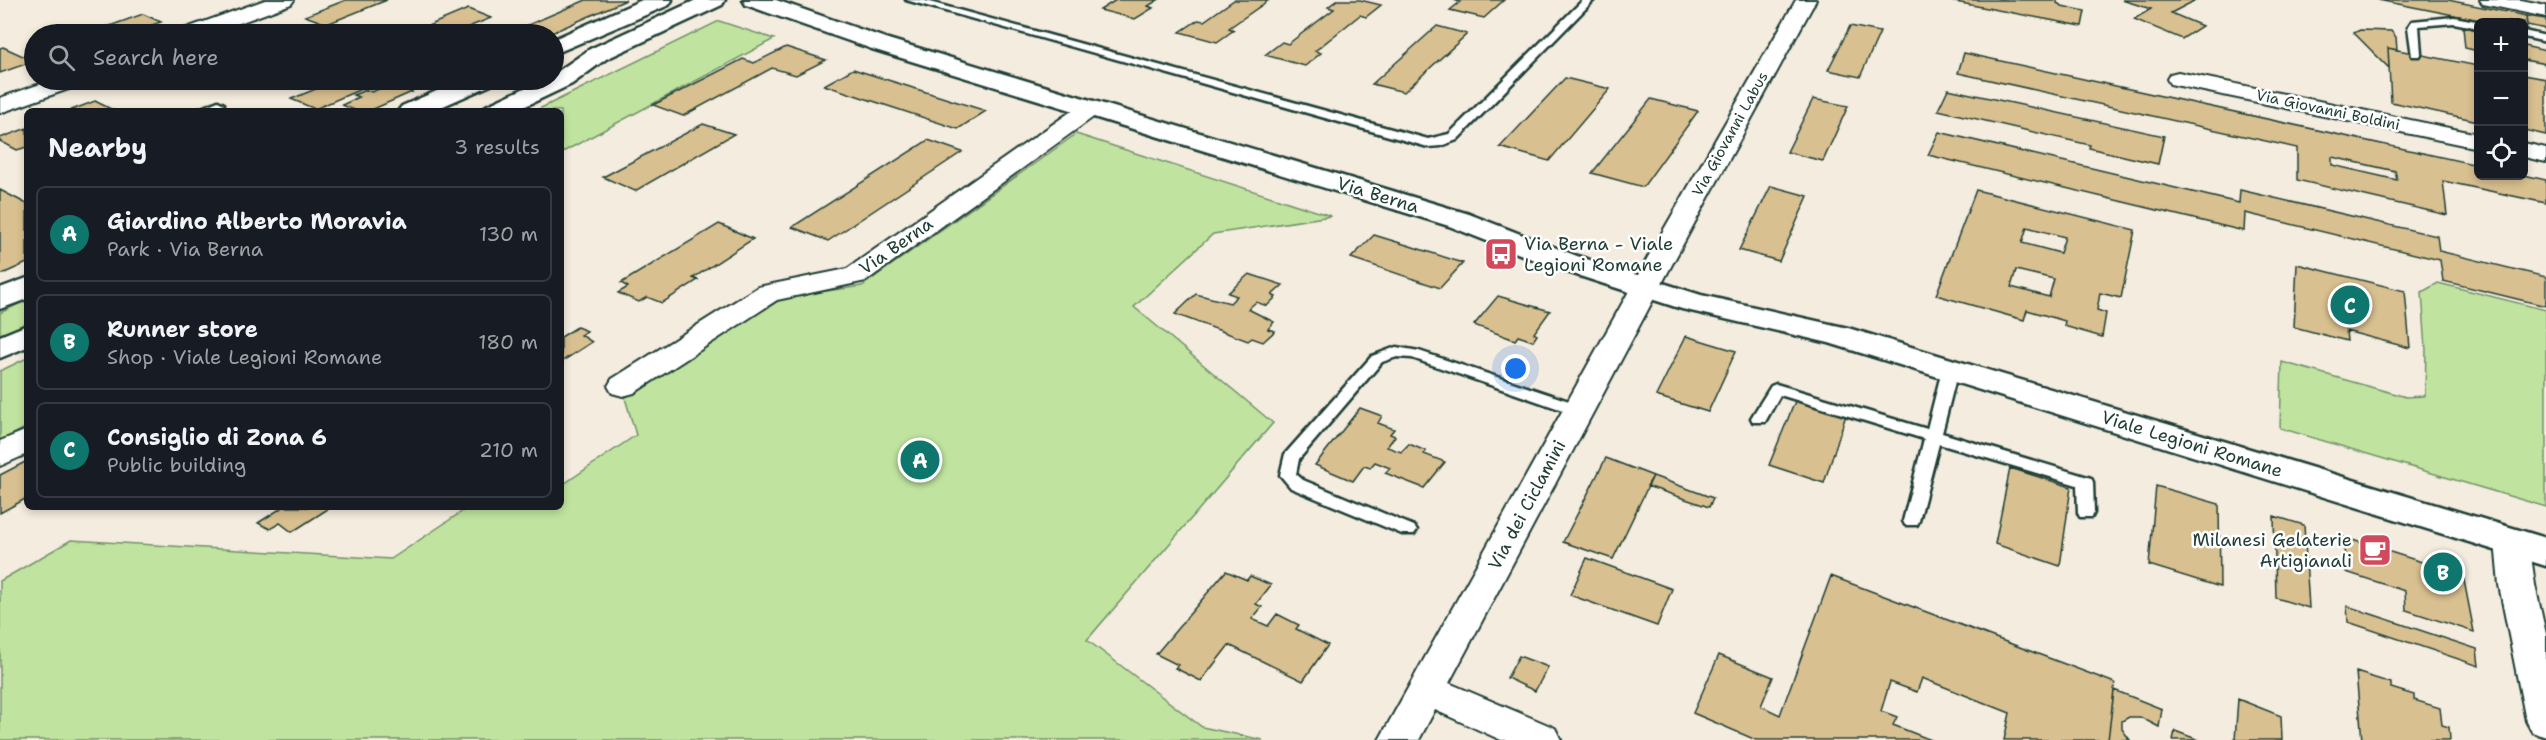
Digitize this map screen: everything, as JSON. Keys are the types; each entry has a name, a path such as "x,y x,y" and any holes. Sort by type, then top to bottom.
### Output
{"main road":[{"path":"564,43 661,0"},
{"path":"564,78 598,54 710,0"},
{"name":"Via Berna","path":"710,0 880,44 1459,220 1566,262 1650,278"},
{"name":"Via Berna","path":"754,0 880,44"},
{"path":"564,46 598,54"},
{"path":"418,108 459,90"},
{"path":"501,108 539,90"},
{"name":"Viale Legioni Romane","path":"1650,278 1693,302 1838,335 2529,547"},
{"path":"0,300 24,288"},
{"path":"0,348 24,336"}],"street":[{"path":"219,24 284,0"},
{"name":"Via Giovanni Labus","path":"1650,278 1806,0"},
{"path":"2490,0 2546,11"},
{"name":"Via Giovanni Boldini","path":"2178,79 2474,140"},
{"path":"0,106 44,90"},
{"name":"Via Berna","path":"623,386 768,293 856,275 1091,108"},
{"path":"2528,151 2546,155"},
{"name":"Via dei Ciclamini","path":"1399,740 1650,278"},
{"path":"0,455 24,443"},
{"path":"2529,547 2517,585 2546,721"},
{"path":"1427,690 1541,740"}],"lane":[{"path":"911,0 1428,143 1441,142 1453,137 1589,0"},
{"path":"2416,54 2413,27 2416,23 2454,20 2474,24"},
{"path":"2528,35 2546,39"},
{"path":"208,108 218,104"},
{"path":"1408,530 1297,484 1288,475 1291,458 1377,359 1396,352 1414,354 1579,410"},
{"path":"1911,521 1950,370"},
{"path":"1759,418 1776,389 2085,482 2086,513"}],"green space":[{"path":"719,21 774,39 564,151 564,108 541,108"},
{"path":"1076,134 1331,216 1213,234 1134,307 1273,423 1087,640 1202,727 1263,740 0,740 0,581 71,540 391,559 464,510 564,510 564,484 636,435 625,398 770,299 862,286"},
{"path":"2438,283 2546,310 2546,507 2280,428 2282,362 2406,397 2425,396 2426,349 2422,292"},
{"path":"24,301 24,329 0,341 0,313"},
{"path":"24,359 24,429 0,441 0,371"}],"building":[{"path":"346,0 387,0 327,24 305,16"},
{"path":"586,0 626,0 564,27 564,24 530,24"},
{"path":"1116,0 1158,0 1148,6 1153,8 1135,19 1100,10"},
{"path":"1234,0 1269,0 1229,28 1234,30 1217,42 1180,32 1198,20 1204,21"},
{"path":"1337,0 1360,0 1381,5 1366,17 1360,15 1315,51 1321,53 1305,66 1265,55 1282,42 1288,44 1334,9 1328,7"},
{"path":"1454,0 1504,0 1484,18 1450,10 1460,2"},
{"path":"1945,0 2057,0 2057,3 2062,6 2085,11 2082,26"},
{"path":"2122,0 2196,0 2171,13 2202,26 2182,39 2134,19 2151,9"},
{"path":"2378,0 2448,0 2526,16 2526,18 2474,19"},
{"path":"468,9 491,18 476,24 433,24"},
{"path":"143,14 161,22 155,24 115,24"},
{"path":"2526,16 2546,19 2546,29 2528,25"},
{"path":"1437,26 1467,34 1404,92 1372,84"},
{"path":"1850,26 1880,32 1860,77 1828,70"},
{"path":"2463,27 2474,29 2474,50 2465,48"},
{"path":"2360,30 2391,31 2396,37 2397,50 2388,48 2389,68 2354,33"},
{"path":"3,47 24,57 24,65 0,73 0,48"},
{"path":"786,47 826,60 796,75 772,68 683,116 653,105 743,59 754,63"},
{"path":"2528,47 2546,51 2546,64 2528,61"},
{"path":"2388,48 2474,65 2474,120 2391,102"},
{"path":"1964,53 2474,164 2474,180 2528,180 2528,176 2546,180 2546,203 2443,181 2447,215 2297,180 2297,148 1958,73","holes":["2332,157 2395,171 2397,180 2332,165"]},
{"path":"853,69 986,111 958,129 824,85"},
{"path":"2528,76 2546,79 2546,135 2528,131"},
{"path":"1565,78 1610,89 1549,161 1500,147"},
{"path":"1948,89 2164,136 2158,164 2089,148 2090,145 1938,110"},
{"path":"313,90 359,90 317,108 291,99"},
{"path":"366,90 372,92 406,90 412,92 376,108 350,108 342,105 359,97 353,95"},
{"path":"1651,99 1698,111 1643,187 1592,173"},
{"path":"1813,99 1848,106 1823,161 1787,152"},
{"path":"95,101 109,108 77,108"},
{"path":"703,124 734,134 635,191 603,177"},
{"path":"24,129 24,148 17,150 0,141 0,138"},
{"path":"1939,132 2239,203 2240,190 2437,236 2439,251 2546,277 2546,306 2443,281 2440,260 2245,213 2244,231 1928,155"},
{"path":"928,140 962,152 828,241 792,227"},
{"path":"1771,186 1808,196 1779,261 1739,250"},
{"path":"0,190 24,202 24,264 0,275"},
{"path":"1976,190 2135,230 2121,298 2100,293 2097,310 2106,313 2102,337 2064,326 2065,321 2027,310 2024,320 1936,295","holes":["2027,227 2065,237 2060,253 2022,243","2016,270 2054,279 2049,297 2011,287"]},
{"path":"719,224 753,239 693,278 698,280 662,303 647,297 639,302 618,293 628,287 621,283"},
{"path":"1374,235 1463,263 1440,288 1351,258"},
{"path":"2297,264 2405,291 2410,348 2346,331 2347,341 2294,327"},
{"path":"1249,274 1283,285 1272,295 1276,297 1267,306 1256,302 1248,309 1274,322 1268,329 1275,331 1263,342 1252,338 1248,341 1175,314 1196,294 1230,303 1237,296 1228,293"},
{"path":"1498,296 1550,311 1534,333 1537,335 1533,341 1518,336 1515,340 1474,325"},
{"path":"577,327 587,331 581,335 592,342 564,360 564,335"},
{"path":"1686,336 1736,351 1708,412 1656,396"},
{"path":"1796,399 1846,415 1824,483 1769,465"},
{"path":"1360,408 1382,416 1378,423 1394,429 1390,434 1395,436 1387,447 1401,452 1409,444 1426,451 1424,454 1445,462 1424,488 1385,473 1390,468 1375,462 1370,468 1364,466 1353,481 1315,465"},
{"path":"1606,458 1653,476 1613,559 1563,542"},
{"path":"24,463 24,500 0,513 0,475"},
{"path":"2010,468 2071,487 2060,566 1995,544"},
{"path":"1653,476 1713,498 1709,507 1647,486"},
{"path":"2156,486 2219,504 2220,587 2149,565"},
{"path":"278,510 326,510 292,532 280,523 270,529 258,523"},
{"path":"2274,516 2304,525 2309,608 2276,598"},
{"path":"2343,537 2463,575 2474,632 2406,610 2405,591 2346,572"},
{"path":"1587,558 1672,589 1657,626 1570,595"},
{"path":"1226,571 1247,580 1250,576 1271,585 1256,604 1262,607 1252,619 1268,626 1277,614 1299,625 1296,629 1328,645 1303,681 1229,645 1201,681 1175,668 1178,665 1156,654"},
{"path":"1831,576 2115,683 2108,740 2004,740 2010,713 1922,678 1917,692 1890,682 1881,711 1897,717 1893,725 1931,740 1756,740 1693,713 1719,655 1773,677 1761,706 1780,715"},
{"path":"2347,606 2477,649 2479,666 2348,622"},
{"path":"1519,656 1548,667 1535,691 1507,678"},
{"path":"2356,672 2391,683 2391,688 2414,695 2414,700 2440,708 2442,725 2449,727 2450,740 2362,740"},
{"path":"2114,690 2162,709 2159,727 2140,717 2129,717 2122,721 2122,729 2130,740 2108,740"},
{"path":"2238,699 2281,716 2282,740 2235,740"},
{"path":"2175,731 2199,740 2173,740"}],"place":[{"name":"Via Berna - Viale Legioni Romane","path":"1501,254"},
{"name":"Consiglio di Zona 6","path":"2350,305"},
{"name":"Giardino Alberto Moravia","path":"920,460"},
{"name":"Milanesi Gelaterie Artigianali","path":"2375,550"},
{"name":"Runner store","path":"2443,572"}]}
